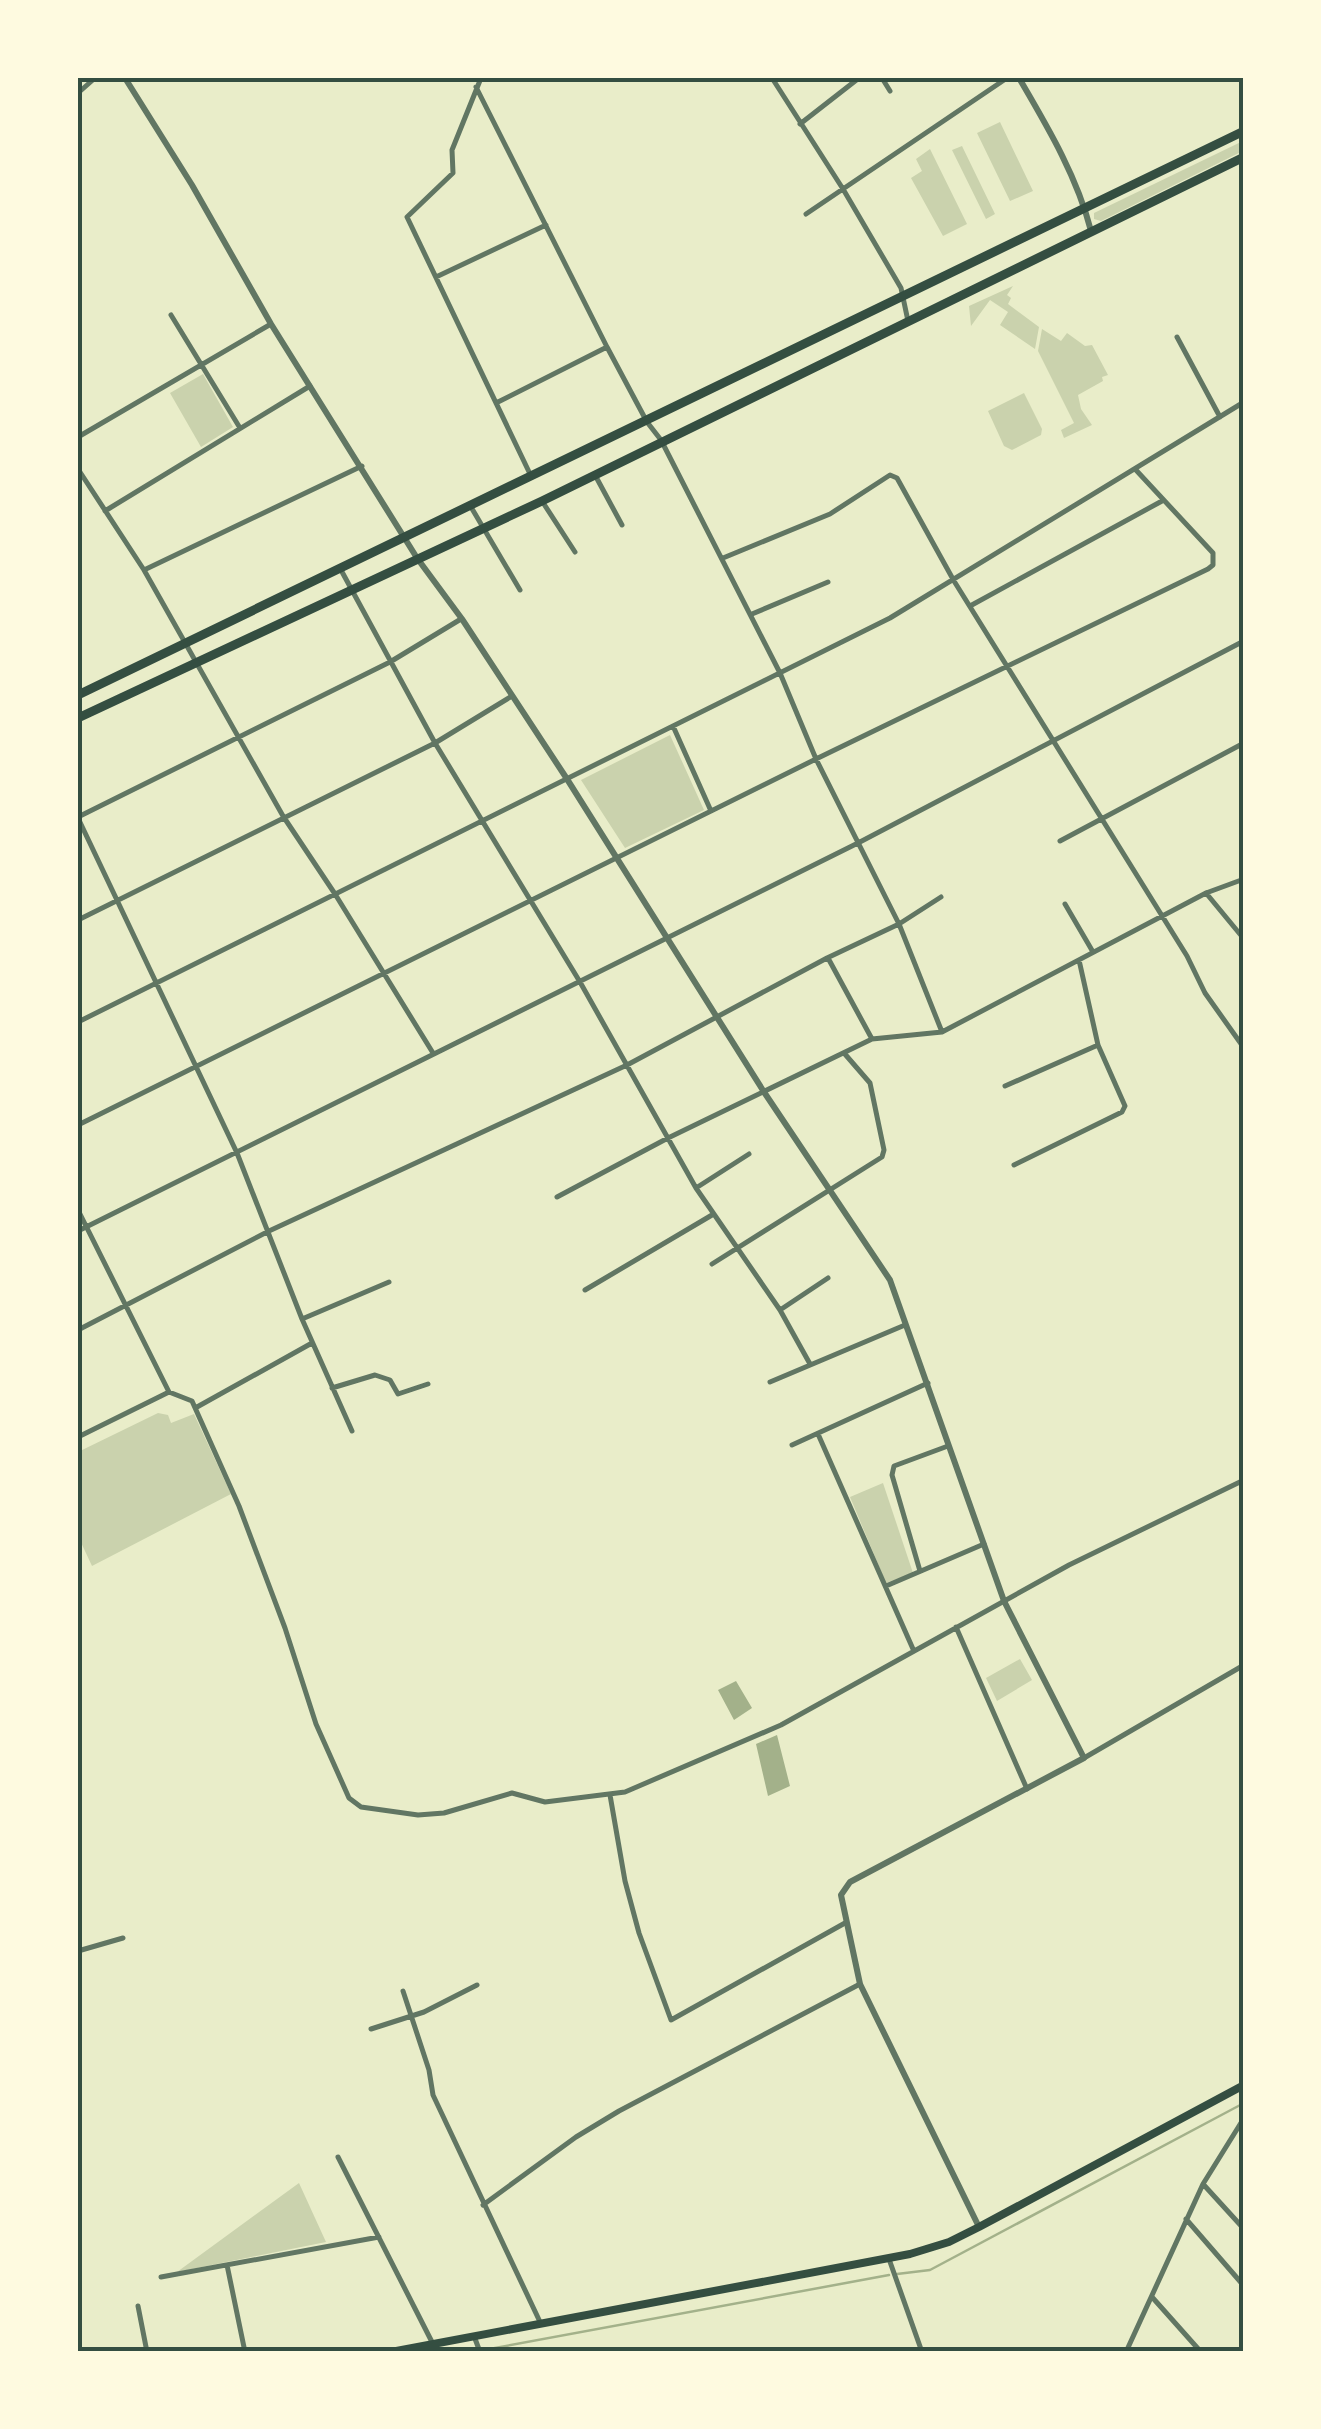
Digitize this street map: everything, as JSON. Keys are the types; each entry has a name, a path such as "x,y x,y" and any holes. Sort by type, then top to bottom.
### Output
{"highway":[{"path":"78,695 1244,131"},
{"path":"78,718 542,501 1244,157"},
{"path":"559,464 570,485"}],"main road":[{"path":"391,2352 889,2259 949,2242 1244,2086"}],"street":[{"path":"78,93 95,78"},
{"path":"125,78 417,558 567,778 764,1092 890,1280 1004,1601 1084,1758"},
{"path":"480,78 452,150 453,172 407,217 532,478"},
{"path":"772,78 843,189 904,296 908,321"},
{"path":"800,124 859,78"},
{"path":"882,78 890,92"},
{"path":"806,214 1007,78"},
{"path":"1019,78 1086,208 1091,231"},
{"path":"476,87 607,347 647,422 661,440 752,614 816,759 899,924 942,1032"},
{"path":"436,277 547,224"},
{"path":"171,315 241,429"},
{"path":"78,436 272,324"},
{"path":"1177,338 1220,417"},
{"path":"496,403 607,347"},
{"path":"105,511 310,386"},
{"path":"78,1022 780,673 954,581 1244,402"},
{"path":"144,570 362,466"},
{"path":"78,469 144,570 282,816 433,1053"},
{"path":"78,1126 1208,569 1212,553 1136,469"},
{"path":"594,474 622,524"},
{"path":"724,558 830,514 890,475 897,478 954,581 1205,992 1244,1048"},
{"path":"970,606 1162,500"},
{"path":"542,501 575,552"},
{"path":"472,507 520,590"},
{"path":"341,570 435,743 580,982 696,1188 780,1310 810,1364"},
{"path":"752,614 828,582"},
{"path":"352,1431 312,1344 237,1153 78,818 390,662 462,619"},
{"path":"78,1231 858,843 1240,643"},
{"path":"78,920 435,743 512,696"},
{"path":"673,726 711,811"},
{"path":"1060,841 1244,744"},
{"path":"557,1197 872,1039 942,1032 1206,893 1244,879"},
{"path":"1206,893 1244,939"},
{"path":"78,1330 269,1232 627,1065 899,924 941,897"},
{"path":"1064,904 1093,952"},
{"path":"828,958 872,1039"},
{"path":"1014,1164 1122,1112 1122,1098 1098,1045 1079,960"},
{"path":"1005,1086 1098,1045"},
{"path":"712,1264 880,1159 884,1150 870,1083 844,1053"},
{"path":"696,1188 749,1154"},
{"path":"78,1210 169,1392"},
{"path":"585,1290 713,1215"},
{"path":"780,1310 828,1278"},
{"path":"302,1319 389,1282"},
{"path":"770,1382 908,1324"},
{"path":"196,1408 312,1344"},
{"path":"332,1388 375,1376 390,1380 398,1394 428,1384"},
{"path":"792,1444 928,1383"},
{"path":"78,1437 169,1392 186,1397 196,1408 264,1570 316,1724 354,1804 418,1816 444,1813 512,1793 546,1802 625,1792 781,1725 956,1626 1244,1480"},
{"path":"818,1434 913,1649"},
{"path":"920,1571 892,1475 894,1466 948,1446"},
{"path":"886,1586 984,1544"},
{"path":"956,1626 1027,1789"},
{"path":"979,2227 860,1984 844,1923 844,1888 1084,1758 1244,1665"},
{"path":"610,1795 633,1910 670,2020 844,1923"},
{"path":"78,1952 124,1938"},
{"path":"372,2030 412,2017 477,1984"},
{"path":"483,2205 576,2137 619,2111 860,1984"},
{"path":"404,1991 433,2095 541,2324"},
{"path":"1126,2352 1186,2219 1244,2118"},
{"path":"338,2157 433,2344"},
{"path":"1204,2184 1244,2229"},
{"path":"1186,2219 1244,2286"},
{"path":"161,2278 379,2237"},
{"path":"889,2259 922,2352"},
{"path":"227,2265 245,2352"},
{"path":"1152,2297 1201,2352"},
{"path":"138,2306 147,2352"},
{"path":"474,2336 480,2352"}],"shaded area":[{"path":"1000,122 1033,191 1010,201 977,133"},
{"path":"1243,141 1243,151 1101,221 1094,219 1094,213"},
{"path":"962,146 995,214 986,219 952,150"},
{"path":"930,149 967,224 943,236 911,178 922,171 916,159"},
{"path":"1013,286 1007,295 1011,298 1008,304 1039,327 1035,349 1000,325 1008,312 990,300 971,326 969,306"},
{"path":"1042,329 1061,341 1067,333 1085,346 1092,345 1108,375 1078,395 1081,409 1092,425 1064,438 1061,430 1074,423 1038,351"},
{"path":"203,374 233,427 201,447 170,393"},
{"path":"1024,393 1042,429 1041,435 1012,450 1004,446 988,411"},
{"path":"670,735 704,810 625,848 581,780"},
{"path":"158,1413 168,1415 171,1423 194,1414 231,1494 92,1566 78,1536 78,1452"},
{"path":"883,1483 913,1573 886,1583 850,1497"},
{"path":"1020,1659 1032,1680 997,1701 986,1678"},
{"path":"736,1681 752,1708 734,1720 718,1690"},
{"path":"777,1735 790,1786 768,1796 756,1744"},
{"path":"299,2183 326,2242 177,2272"}],"waterway":[{"path":"897,2274 930,2270 1244,2103"},
{"path":"484,2350 889,2275"}]}
